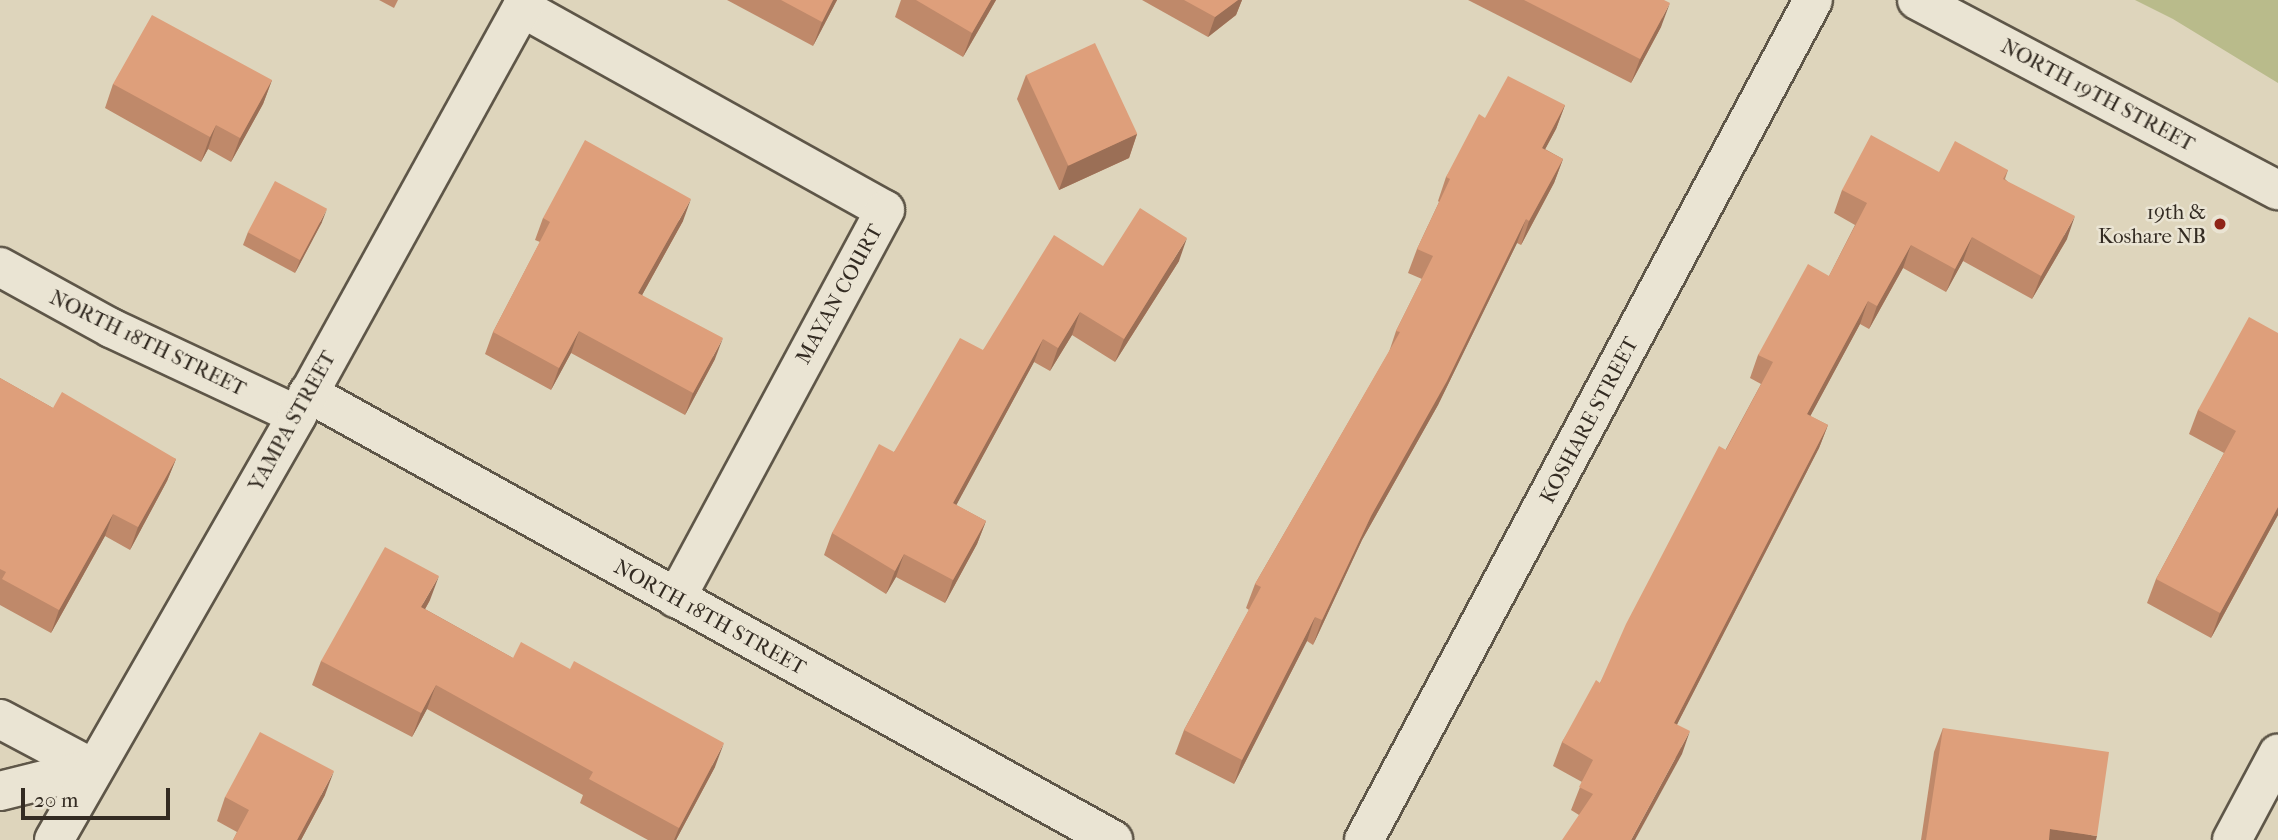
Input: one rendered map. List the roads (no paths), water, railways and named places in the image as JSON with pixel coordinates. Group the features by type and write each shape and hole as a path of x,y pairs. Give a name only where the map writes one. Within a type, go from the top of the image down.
{"street":[{"name":"KOSHARE STREET","path":"1364,840 1813,0"},
{"name":"NORTH 19TH STREET","path":"1917,0 2278,190"},
{"name":"YAMPA STREET","path":"54,840 92,768 303,404 524,4"},
{"name":"MAYAN COURT","path":"524,4 886,211 676,598"},
{"name":"NORTH 18TH STREET","path":"0,267 111,328 303,404 676,598 1113,840"},
{"path":"0,719 92,768"},
{"path":"2232,840 2278,754"},
{"path":"0,791 92,768"}],"place":[{"name":"19th & Koshare NB","path":"2220,224"}]}
